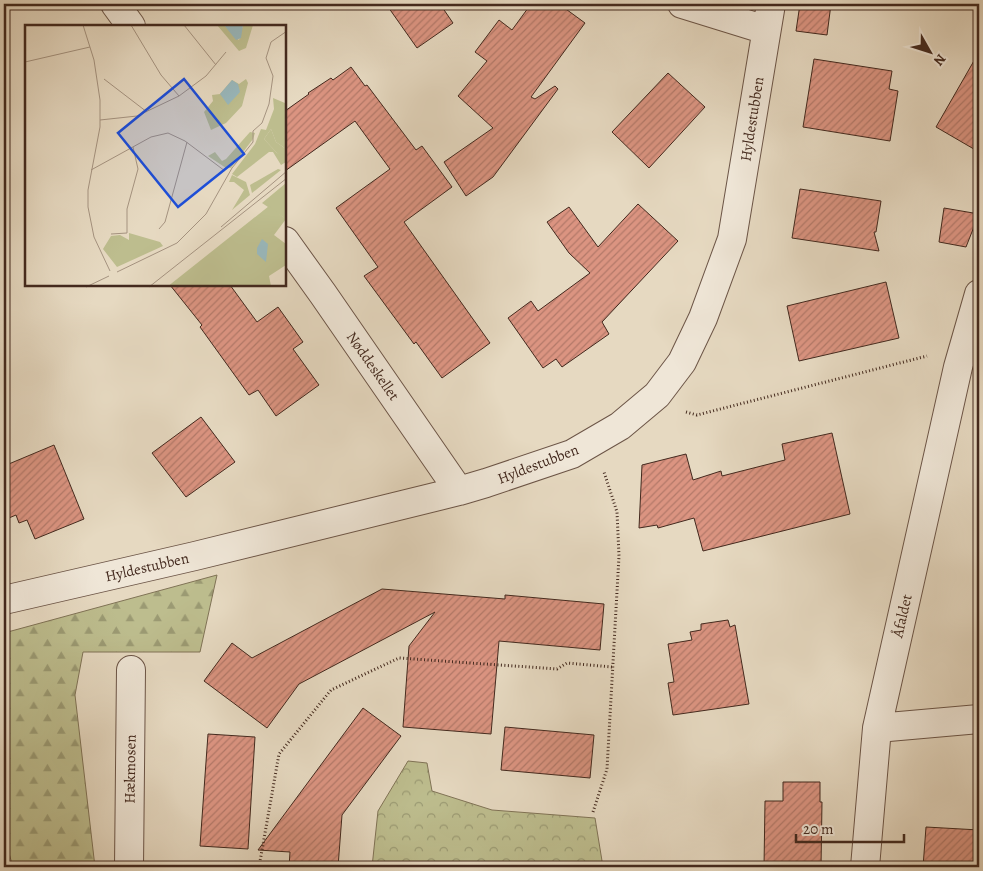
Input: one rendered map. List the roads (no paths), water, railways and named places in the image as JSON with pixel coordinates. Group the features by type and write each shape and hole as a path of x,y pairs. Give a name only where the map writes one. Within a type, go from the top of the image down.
{"street":[{"path":"115,4 130,25"},
{"path":"682,4 766,30"},
{"name":"Hyldestubben","path":"4,600 205,554 459,491 572,454 620,426 657,395 682,362 703,318 732,239 771,4"},
{"name":"Nøddeskellet","path":"286,242 459,491"},
{"name":"Åfaldet","path":"865,867 877,728 967,358 979,294"},
{"name":"Hækmosen","path":"129,867 131,670"},
{"path":"877,728 979,719"}]}
